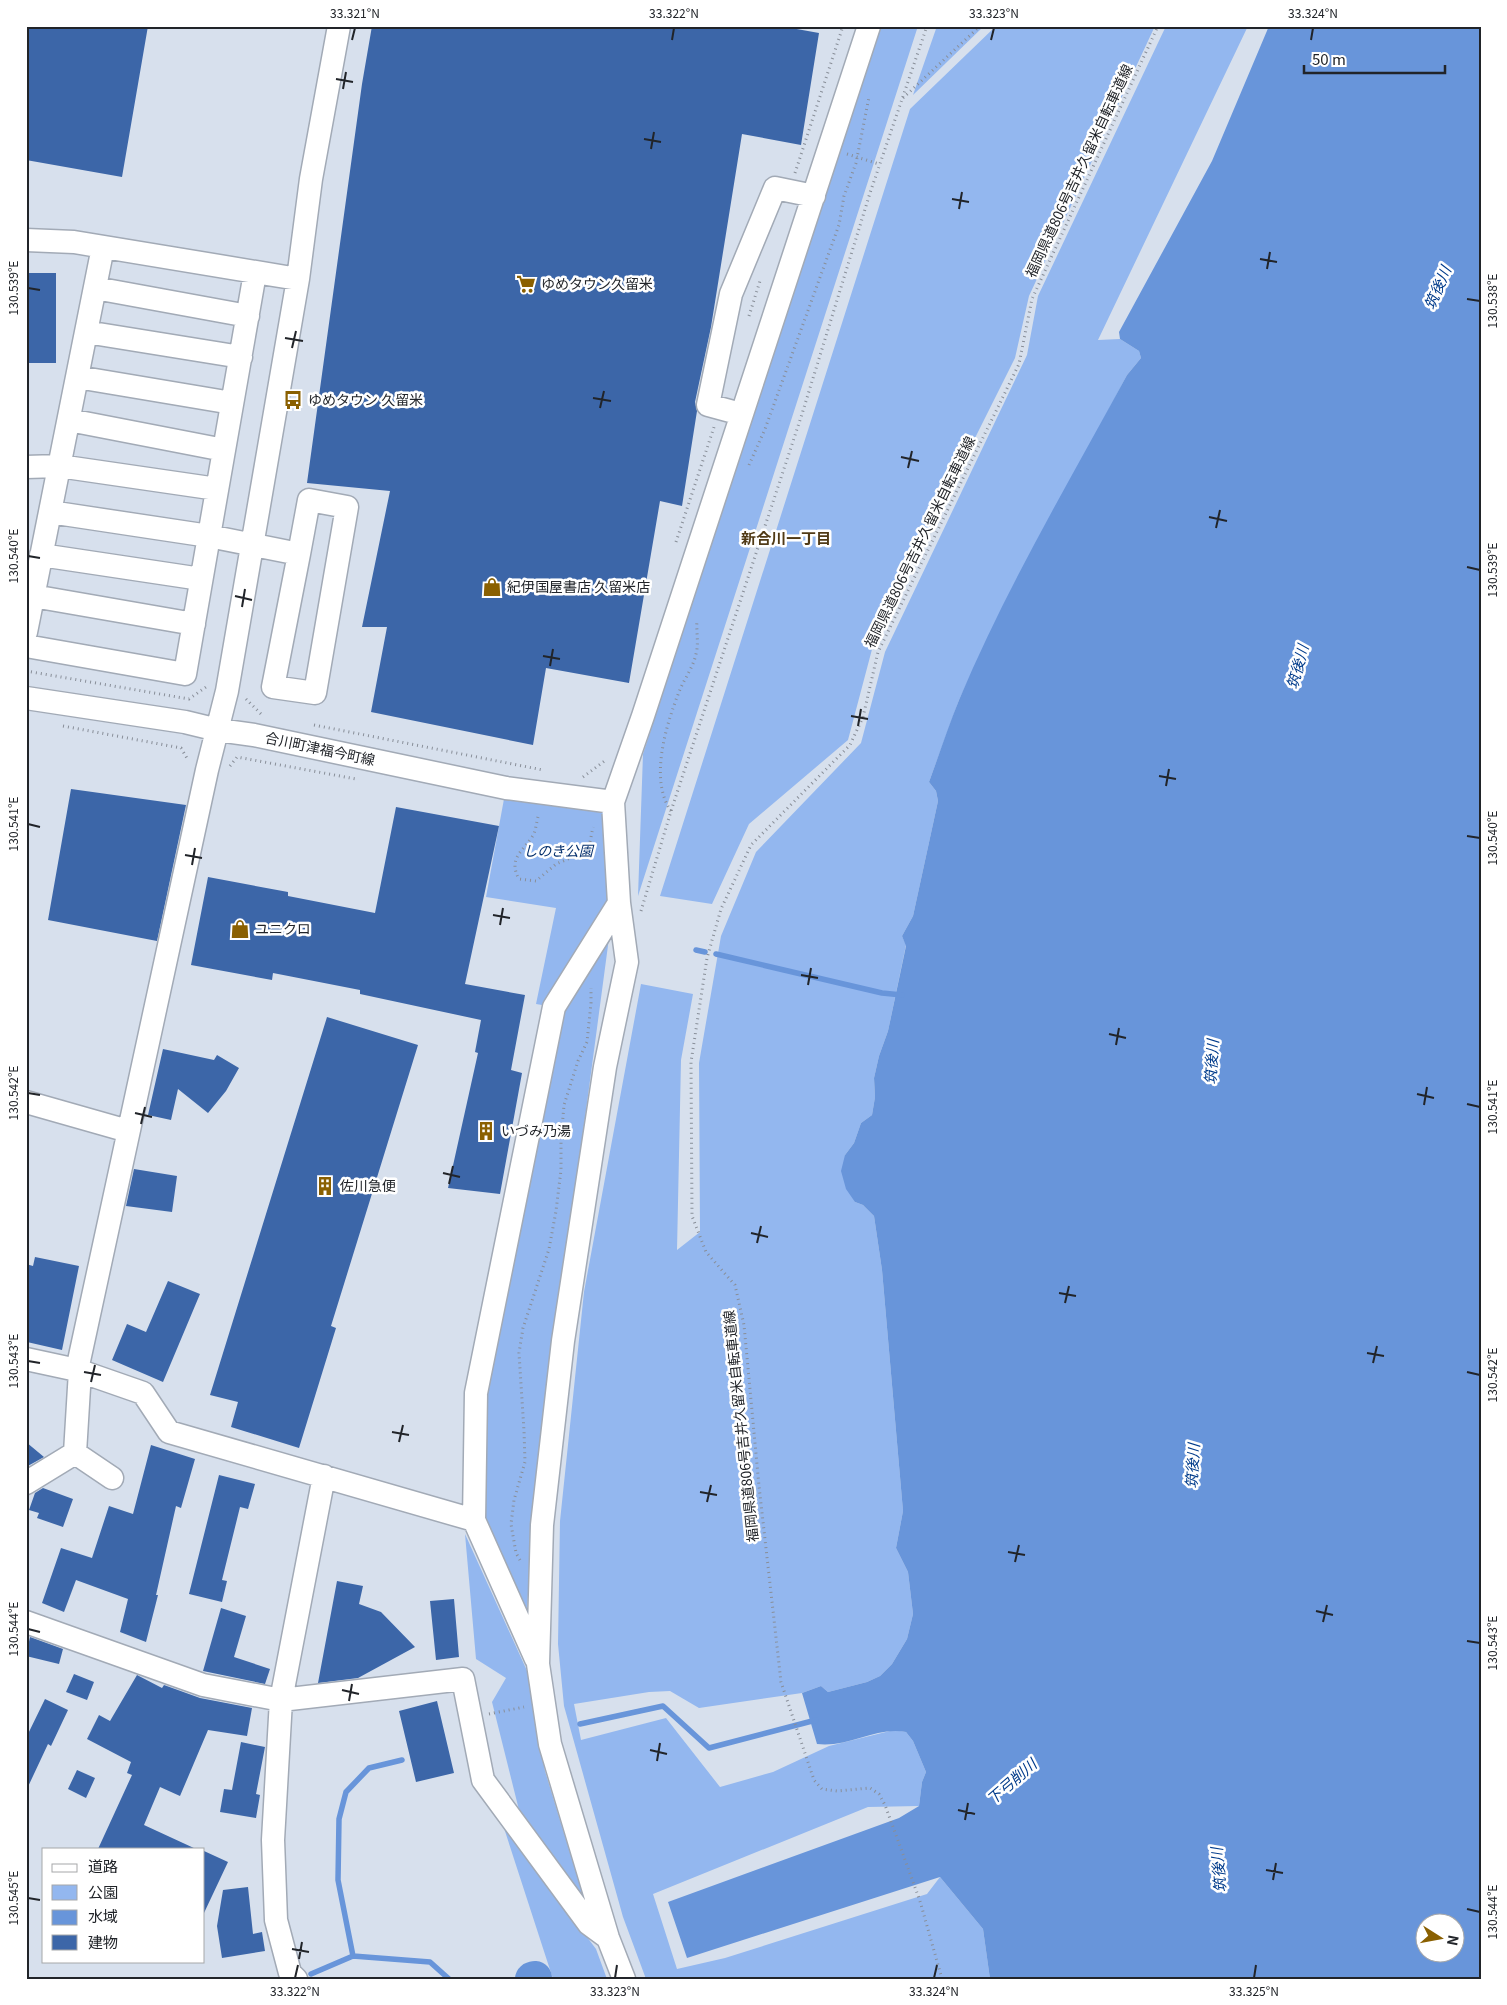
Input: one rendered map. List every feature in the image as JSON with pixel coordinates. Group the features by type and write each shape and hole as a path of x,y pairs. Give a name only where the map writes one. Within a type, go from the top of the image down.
{"street":[{"path":"76,1453 78,1371 207,770 229,683 251,545 298,279 311,179 339,26"},
{"path":"624,1979 608,1938 550,1744 538,1664 542,1525 563,1341 605,1067 626,962 619,903 613,802 643,716 869,26"},
{"path":"741,414 708,405 730,294 775,188 814,196"},
{"path":"26,240 74,242 298,279"},
{"path":"26,632 103,247"},
{"path":"26,646 185,674 255,273"},
{"path":"95,288 248,316"},
{"path":"86,332 240,357"},
{"path":"77,377 232,402"},
{"path":"68,420 224,450"},
{"path":"26,467 59,466 217,490"},
{"path":"309,500 347,507 315,693 273,687 299,554 309,500"},
{"path":"50,512 209,536 299,554"},
{"path":"41,555 201,579"},
{"path":"34,596 194,624"},
{"name":"合川町津福今町線","path":"26,698 185,722 506,788 613,802"},
{"path":"538,1664 474,1520 476,1393 554,1007 619,903"},
{"path":"26,1102 128,1131"},
{"path":"26,1359 78,1371 142,1393 169,1432 474,1520"},
{"path":"76,1453 112,1478"},
{"path":"26,1482 76,1453"},
{"path":"293,1976 276,1920 275,1900 273,1840 281,1700 324,1476"},
{"path":"26,1622 203,1686 281,1700 463,1679 483,1780 589,1924 608,1938"}],"path":[{"path":"790,190 843,26"},
{"path":"640,914 671,810 802,414 879,164 927,26"},
{"path":"902,98 980,26"},
{"name":"福岡県道806号吉井久留米自転車道線","path":"942,1979 920,1901 885,1805 879,1794 870,1788 837,1792 822,1789 814,1780 781,1682 759,1486 744,1324 735,1285 706,1252 692,1216 691,1062 708,958 721,909 751,845 850,745 863,717 878,652 1019,364 1032,299 1158,26"},
{"path":"745,473 765,428 839,225 844,196 857,157 870,94"},
{"path":"830,149 879,164"},
{"path":"747,323 762,276"},
{"path":"673,551 719,408"},
{"path":"671,810 663,800 660,773 662,746 679,691 691,671 697,652 698,614"},
{"path":"26,671 188,699 206,688"},
{"path":"242,694 259,714 269,716"},
{"path":"308,723 553,772"},
{"path":"55,725 181,748 192,767"},
{"path":"225,772 237,757 248,759"},
{"path":"582,778 606,760"},
{"path":"538,817 532,837 519,851 515,861 514,871 519,879 527,882 536,881 556,864 582,853 589,847 593,826"},
{"path":"521,1561 516,1553 511,1524 514,1500 524,1462 520,1353 523,1328 549,1249 556,1212 562,1170 560,1140 564,1105 578,1061 587,1042 591,1003 590,972 586,956"},
{"path":"471,1718 544,1702"}],"green space":[{"path":"881,26 918,26 638,896 643,754"},
{"path":"937,26 984,26 913,95"},
{"path":"996,26 1155,26 1029,296 1015,358 875,638 848,740 749,824 712,904 660,896 910,109"},
{"path":"1166,26 1248,26 1098,340 1120,339 1139,351 1141,358 1127,375 994,625 959,700 929,782 936,791 938,801 913,916 902,936 906,945 888,1031 874,1078 875,1097 872,1115 861,1123 854,1143 845,1155 855,1202 863,1205 874,1216 882,1270 903,1511 896,1548 908,1572 913,1614 907,1639 892,1664 880,1676 867,1682 828,1692 821,1686 802,1693 699,1708 670,1691 649,1692 574,1704 581,1740 666,1718 720,1787 773,1772 829,1746 894,1730 906,1732 913,1741 926,1772 922,1782 919,1806 868,1807 653,1894 677,1969 725,1958 927,1894 940,1877 983,1929 990,1979 646,1979 623,1917 564,1706 558,1644 560,1521 584,1292 641,984 693,994 681,1060 677,1250 700,1232 699,1063 721,936 756,852 861,743 885,652 1027,355 1038,296"},
{"name":"しのき公園","path":"506,788 613,802 619,903 554,1007 536,1004 556,908 486,897"},
{"path":"611,923 535,1493 526,1623 484,1519 480,1401 562,1006"},
{"path":"465,1534 528,1673 545,1771 586,1905 519,1810 492,1702 506,1678 476,1659"},
{"path":"503,1825 596,1949 607,1979 553,1979"}],"water":[{"path":"1269,26 1481,26 1481,1979 990,1979 983,1929 940,1877 687,1958 668,1902 899,1818 919,1806 922,1782 926,1772 913,1741 906,1732 884,1732 840,1743 817,1744 802,1693 821,1686 828,1692 867,1682 880,1676 892,1664 907,1639 913,1614 908,1572 896,1548 903,1511 882,1270 874,1216 863,1205 855,1202 846,1189 841,1171 845,1155 854,1143 861,1123 872,1115 875,1097 874,1078 888,1031 906,946 902,936 913,916 938,801 936,791 929,782 959,700 997,617 1127,375 1141,358 1139,351 1120,339 1119,332 1212,161"}],"building":[{"path":"26,26 148,26 122,177 26,160"},
{"name":"ゆめタウン久留米","path":"372,26 780,26 819,33 801,145 742,134 711,327 695,402 697,411 682,506 660,501 629,683 546,668 533,745 371,712 387,627 362,627 390,491 307,483 362,84"},
{"path":"26,273 56,273 56,363 26,363"},
{"path":"71,789 186,805 157,941 48,920"},
{"path":"396,807 499,826 465,984 525,995 511,1070 522,1073 500,1194 448,1188 478,1053 475,1052 481,1020 360,994 360,990 273,973 272,980 191,965 208,877 288,892 288,896 375,913"},
{"name":"佐川急便","path":"327,1017 418,1045 331,1326 336,1328 299,1448 231,1427 238,1402 210,1395"},
{"path":"163,1049 214,1060 217,1055 239,1068 226,1091 208,1113 178,1089 171,1120 148,1115"},
{"path":"134,1169 177,1176 172,1212 126,1206"},
{"path":"35,1257 79,1266 62,1350 27,1342 29,1331 26,1331 26,1264 33,1266"},
{"path":"168,1281 200,1294 163,1382 112,1360 127,1324 146,1332"},
{"path":"26,1442 44,1457 26,1467"},
{"path":"151,1445 195,1459 181,1508 176,1506 156,1595 158,1595 146,1642 120,1632 128,1599 76,1580 64,1612 42,1603 61,1548 92,1558 109,1506 133,1514"},
{"path":"219,1475 255,1484 248,1509 240,1507 222,1580 227,1581 222,1602 189,1594"},
{"path":"43,1488 73,1499 63,1527 37,1518 39,1513 29,1510 35,1493"},
{"path":"337,1581 363,1586 359,1604 381,1612 415,1647 358,1678 318,1683"},
{"path":"454,1599 459,1657 436,1660 430,1601"},
{"path":"221,1608 246,1616 234,1657 270,1669 265,1684 203,1671"},
{"path":"30,1637 63,1649 59,1664 26,1656"},
{"path":"74,1674 94,1682 87,1700 66,1692"},
{"path":"137,1675 162,1688 164,1685 200,1698 252,1708 247,1736 208,1730 180,1796 160,1787 144,1825 194,1848 98,1848 132,1775 127,1773 131,1762 87,1739 99,1715 110,1721"},
{"path":"45,1699 68,1710 51,1746 48,1744 26,1791 26,1738"},
{"path":"437,1701 454,1773 416,1782 399,1711"},
{"path":"241,1742 265,1747 256,1794 260,1795 256,1818 220,1812 224,1789 232,1790"},
{"path":"77,1770 95,1778 86,1798 68,1789"},
{"path":"205,1851 228,1862 205,1911"},
{"path":"248,1887 253,1934 262,1932 265,1951 222,1958 217,1926 223,1890"}],"waterway":[{"path":"696,950 705,952"},
{"path":"716,954 882,993 902,995"},
{"path":"580,1724 663,1706 709,1748 816,1720"},
{"path":"353,1956 338,1880 339,1819 346,1792 369,1768 402,1760"},
{"path":"311,1974 353,1956 430,1962 449,1979"}],"place":[{"name":"ゆめタウン久留米","path":"526,284"},
{"name":"ゆめタウン 久留米","path":"293,400"},
{"name":"紀伊国屋書店 久留米店","path":"492,587"},
{"name":"ユニクロ","path":"240,929"},
{"name":"いづみ乃湯","path":"486,1131"},
{"name":"佐川急便","path":"325,1186"}],"district":[{"name":"新合川一丁目","path":"786,539"}],"water label":[{"name":"筑後川","path":"1438,288"},
{"name":"筑後川","path":"1298,667"},
{"name":"筑後川","path":"1212,1062"},
{"name":"筑後川","path":"1193,1466"},
{"name":"下弓削川","path":"1012,1782"},
{"name":"筑後川","path":"1219,1870"}]}
